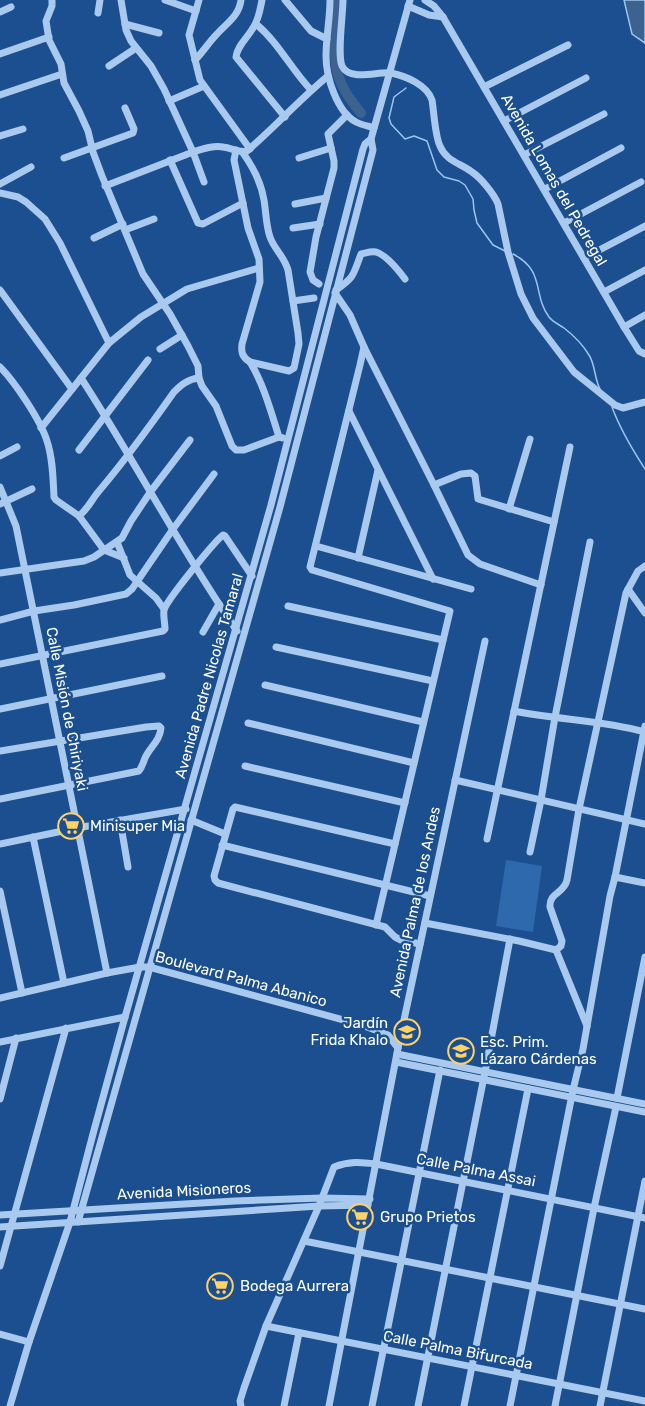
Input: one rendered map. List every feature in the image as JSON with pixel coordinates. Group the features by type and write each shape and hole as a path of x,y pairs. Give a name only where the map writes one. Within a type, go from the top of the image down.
{"street":[{"path":"52,0 46,21 49,37 61,64 68,90 90,135 105,186 143,274 182,335 198,366 202,386 216,406 232,446 236,450 244,450 279,437 288,440"},
{"path":"98,13 100,0"},
{"path":"121,0 126,30 131,41 151,66 193,152 204,182"},
{"path":"165,0 196,11"},
{"path":"199,0 189,35 200,80 204,86 243,151 253,168 263,196 269,236 285,261 299,344 294,368 289,371 250,362 245,359 241,351 260,282 260,268 248,228 234,160 243,151 285,117 328,76"},
{"path":"195,60 217,34 231,22 241,0"},
{"path":"262,0 256,24 236,51 236,57 285,117"},
{"path":"285,0 311,31 327,39"},
{"path":"330,0 326,57 328,76 338,102 348,115 355,122 374,128"},
{"path":"344,0 342,66 356,75 390,73 425,88 430,94 439,145 453,162 473,172 496,197 508,251 521,294 533,318 574,372 615,405 623,408 645,402"},
{"name":"Avenida Lomas del Pedregal","path":"425,0 443,16 624,327 639,351 645,354"},
{"path":"409,3 429,15 443,16"},
{"name":"Avenida Padre Nicolas Tamaral","path":"77,1210 280,507 373,150 371,139 409,3"},
{"path":"0,12 11,7"},
{"path":"125,24 159,33"},
{"path":"256,24 266,32 311,90"},
{"path":"0,54 49,37"},
{"path":"484,87 568,45"},
{"path":"109,66 136,48"},
{"path":"0,95 62,74"},
{"path":"504,121 586,78"},
{"path":"169,101 204,86"},
{"path":"64,158 134,131 124,108"},
{"path":"524,155 604,114"},
{"path":"319,284 313,280 310,272 334,168 328,134 348,115"},
{"path":"0,136 23,129"},
{"name":"Avenida Padre Nicolas Tamaral","path":"10,1406 29,1342 74,1222 125,1017 252,576 363,149 371,139"},
{"path":"105,186 170,160 208,148 220,146 243,151"},
{"path":"298,158 331,148"},
{"path":"545,189 621,148"},
{"path":"170,160 198,223 203,224 243,203"},
{"path":"0,184 32,167"},
{"path":"564,223 641,182"},
{"path":"0,193 18,197 45,219 60,243 109,343"},
{"path":"296,204 326,198"},
{"path":"94,238 154,219"},
{"path":"294,228 320,224"},
{"path":"584,258 645,226"},
{"path":"326,291 335,291 349,281 353,277 361,254 369,252 378,252 394,265 405,279"},
{"path":"41,428 109,343 141,317 187,289 260,268"},
{"path":"604,292 645,270"},
{"path":"0,290 72,389"},
{"path":"335,291 351,315 364,347 468,555 480,564 541,585"},
{"path":"292,301 314,298"},
{"path":"624,327 645,315"},
{"path":"160,349 182,335"},
{"path":"364,347 310,567 312,570 450,610 376,925"},
{"path":"79,450 148,360"},
{"path":"250,362 265,395 279,437"},
{"path":"0,367 12,381 47,441 54,497 60,504 79,516 104,550 124,558"},
{"path":"81,378 195,567 243,639"},
{"path":"79,516 129,455 174,392 191,379 199,378"},
{"path":"349,411 433,579"},
{"path":"509,509 530,439"},
{"path":"0,573 84,561 117,542 122,538 151,491 190,440"},
{"path":"0,456 17,447"},
{"path":"487,839 570,447"},
{"path":"358,558 378,470"},
{"path":"434,485 461,474 471,473 475,476 478,499 554,522"},
{"path":"0,620 34,611 126,594 132,589 172,529 214,474"},
{"name":"Calle Misión de Chiriyaki","path":"0,487 3,502 16,526 26,568 107,973"},
{"path":"3,502 32,489"},
{"path":"164,609 195,567 223,535 252,576"},
{"path":"0,664 165,629 164,609 156,598 130,575 117,542"},
{"path":"530,852 590,542"},
{"path":"316,546 471,589"},
{"path":"556,950 561,946 562,941 550,901 566,885 579,809 626,593 638,572 645,566"},
{"path":"628,589 645,613"},
{"path":"202,632 219,604"},
{"path":"288,606 443,640"},
{"name":"Avenida Palma de los Andes","path":"329,1406 397,1055 485,641"},
{"path":"276,647 433,681"},
{"path":"0,709 162,676"},
{"path":"265,685 423,723"},
{"path":"510,1406 583,1049 610,896 645,730 514,711"},
{"path":"248,723 414,763"},
{"path":"0,751 146,727 159,726 162,732 139,771 0,799"},
{"path":"245,766 405,803"},
{"path":"455,780 645,824"},
{"path":"395,844 235,807 232,809 214,876 218,883 385,927 401,940 420,944"},
{"path":"0,844 185,808 194,811"},
{"path":"120,820 128,867"},
{"path":"191,820 225,834"},
{"path":"33,837 64,983"},
{"path":"222,845 430,896"},
{"path":"615,877 645,883"},
{"path":"0,891 22,993"},
{"path":"424,923 556,950"},
{"path":"418,1406 485,1076 510,939"},
{"path":"556,950 587,1026"},
{"path":"617,1098 645,957"},
{"name":"Boulevard Palma Abanico","path":"0,998 107,973 149,967 362,1025 388,1035 397,1055 440,1071 485,1076 528,1089 617,1098 645,1104"},
{"path":"0,1042 125,1017"},
{"path":"0,1266 66,1028"},
{"path":"0,1099 16,1038"},
{"name":"Boulevard Palma Abanico","path":"397,1055 645,1112"},
{"path":"372,1406 440,1071"},
{"path":"464,1406 528,1089"},
{"path":"555,1406 616,1107"},
{"name":"Calle Palma Assai","path":"320,1202 334,1167 346,1162 376,1164 641,1217"},
{"path":"600,1406 620,1304 641,1217 645,1181"},
{"name":"Avenida Misioneros","path":"0,1215 236,1201 369,1202"},
{"path":"241,1406 240,1401 244,1388 266,1326 320,1202"},
{"name":"Avenida Misioneros","path":"0,1227 320,1202"},
{"path":"304,1241 645,1309"},
{"name":"Calle Palma Bifurcada","path":"266,1326 645,1401"},
{"path":"284,1406 299,1333"},
{"path":"0,1334 29,1342"}],"shaded area":[{"path":"624,0 645,0 645,43 632,34"},
{"path":"506,860 542,866 533,932 496,926"}],"waterway":[{"path":"337,0 336,65 341,84 361,113"},
{"path":"406,88 394,97 389,118 391,124 405,139 414,136 427,141 437,170 444,177 465,185 473,199 477,223 493,245 505,251"},
{"path":"513,254 530,268 549,317 574,337 589,355 601,391"},
{"path":"612,407 645,469"}],"place":[{"name":"Minisuper Mia","path":"71,826"},
{"name":"Jardín Frida Khalo","path":"407,1032"},
{"name":"Esc. Prim. Lázaro Cárdenas","path":"461,1051"},
{"name":"Grupo Prietos","path":"360,1217"},
{"name":"Bodega Aurrera","path":"220,1286"}]}
